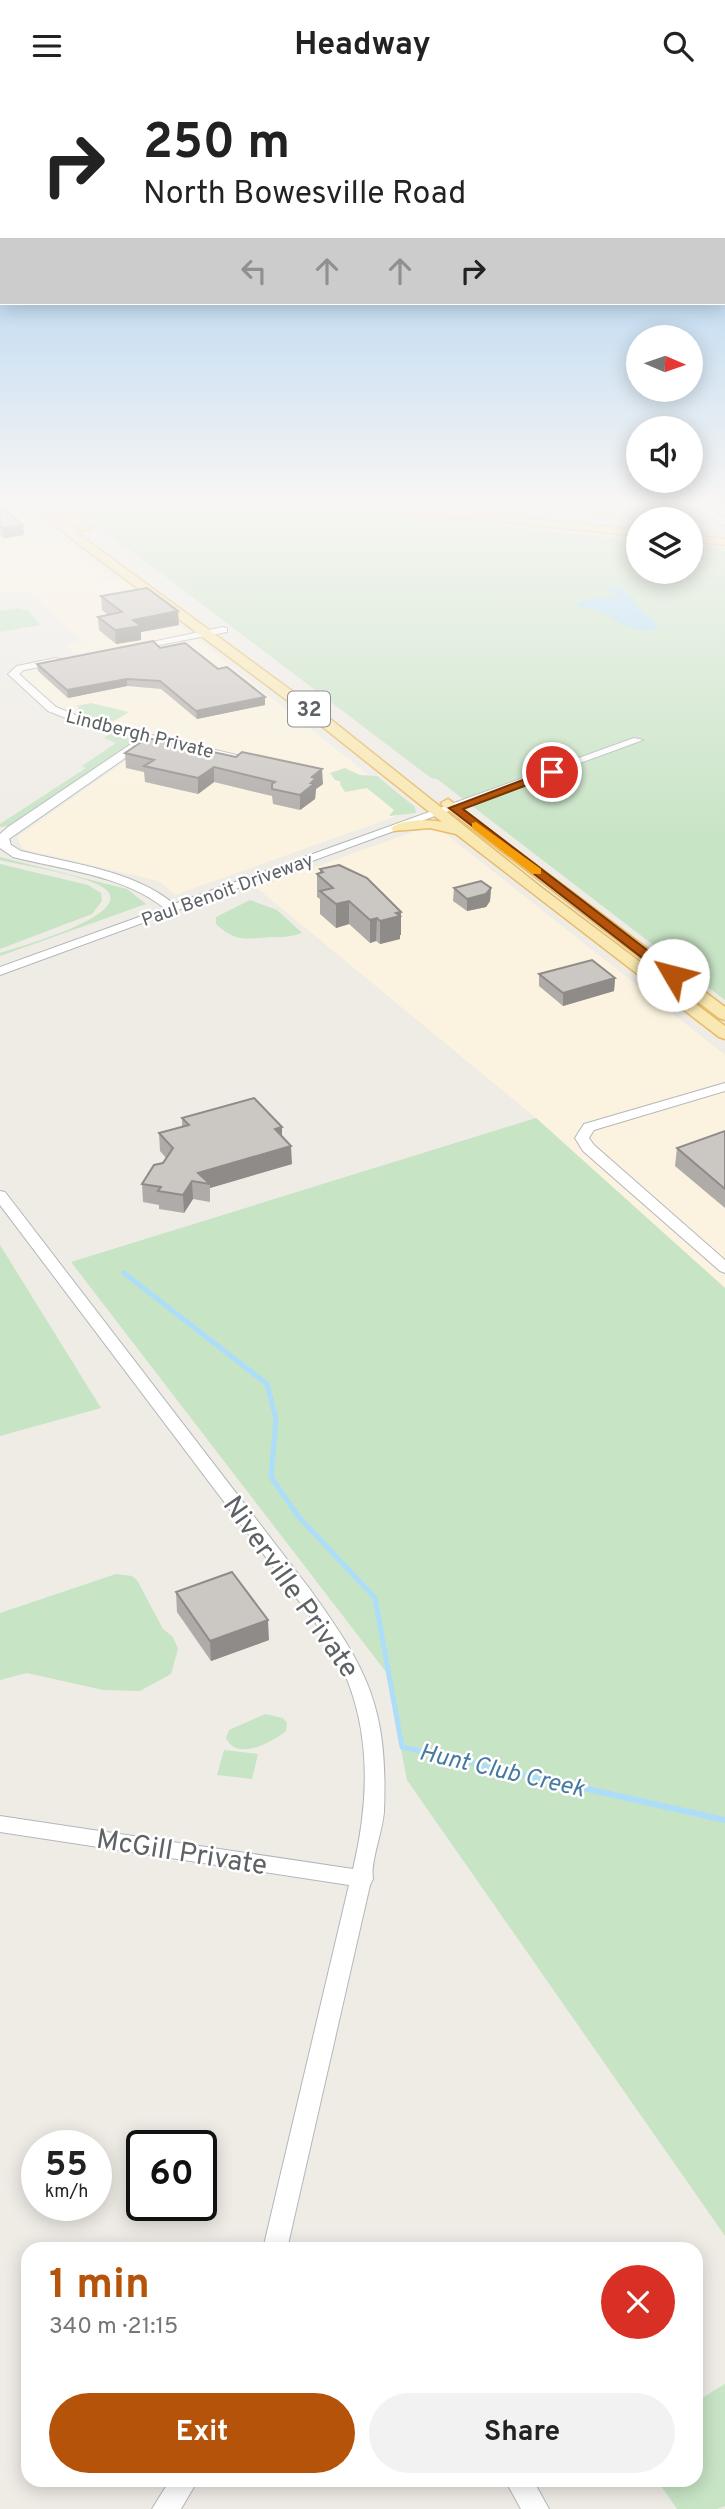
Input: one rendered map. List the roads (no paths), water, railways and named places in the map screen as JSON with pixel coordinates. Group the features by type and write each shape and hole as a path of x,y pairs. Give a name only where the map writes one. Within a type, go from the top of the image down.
{"main road":[{"name":"32","path":"183,615 725,1015"},
{"name":"32","path":"201,615 447,810 462,831 725,1034"},
{"path":"398,828 429,824 462,831"}],"street":[{"path":"124,649 223,631"},
{"name":"Lindbergh Private","path":"68,659 21,668 13,676 58,713 86,722 273,765"},
{"path":"150,736 12,829 3,838 5,847 17,854 128,882 152,892 173,909"},
{"name":"Paul Benoit Driveway","path":"0,971 638,740"},
{"path":"725,1087 589,1127 582,1138 588,1148 725,1268"},
{"name":"Niverville Private","path":"0,1195 303,1592 348,1658 361,1686 373,1743 376,1785 373,1827 277,2242"},
{"name":"McGill Private","path":"0,1824 363,1879"},
{"path":"165,2509 180,2487"},
{"path":"522,2487 536,2509"}],"water":[{"path":"606,615 646,615 658,624 657,628 642,631"}],"waterway":[{"name":"Hunt Club Creek","path":"124,1273 267,1384 276,1419 271,1477 298,1516 375,1598 402,1747 581,1788"},
{"name":"Hunt Club Creek","path":"574,1786 725,1820"}]}
